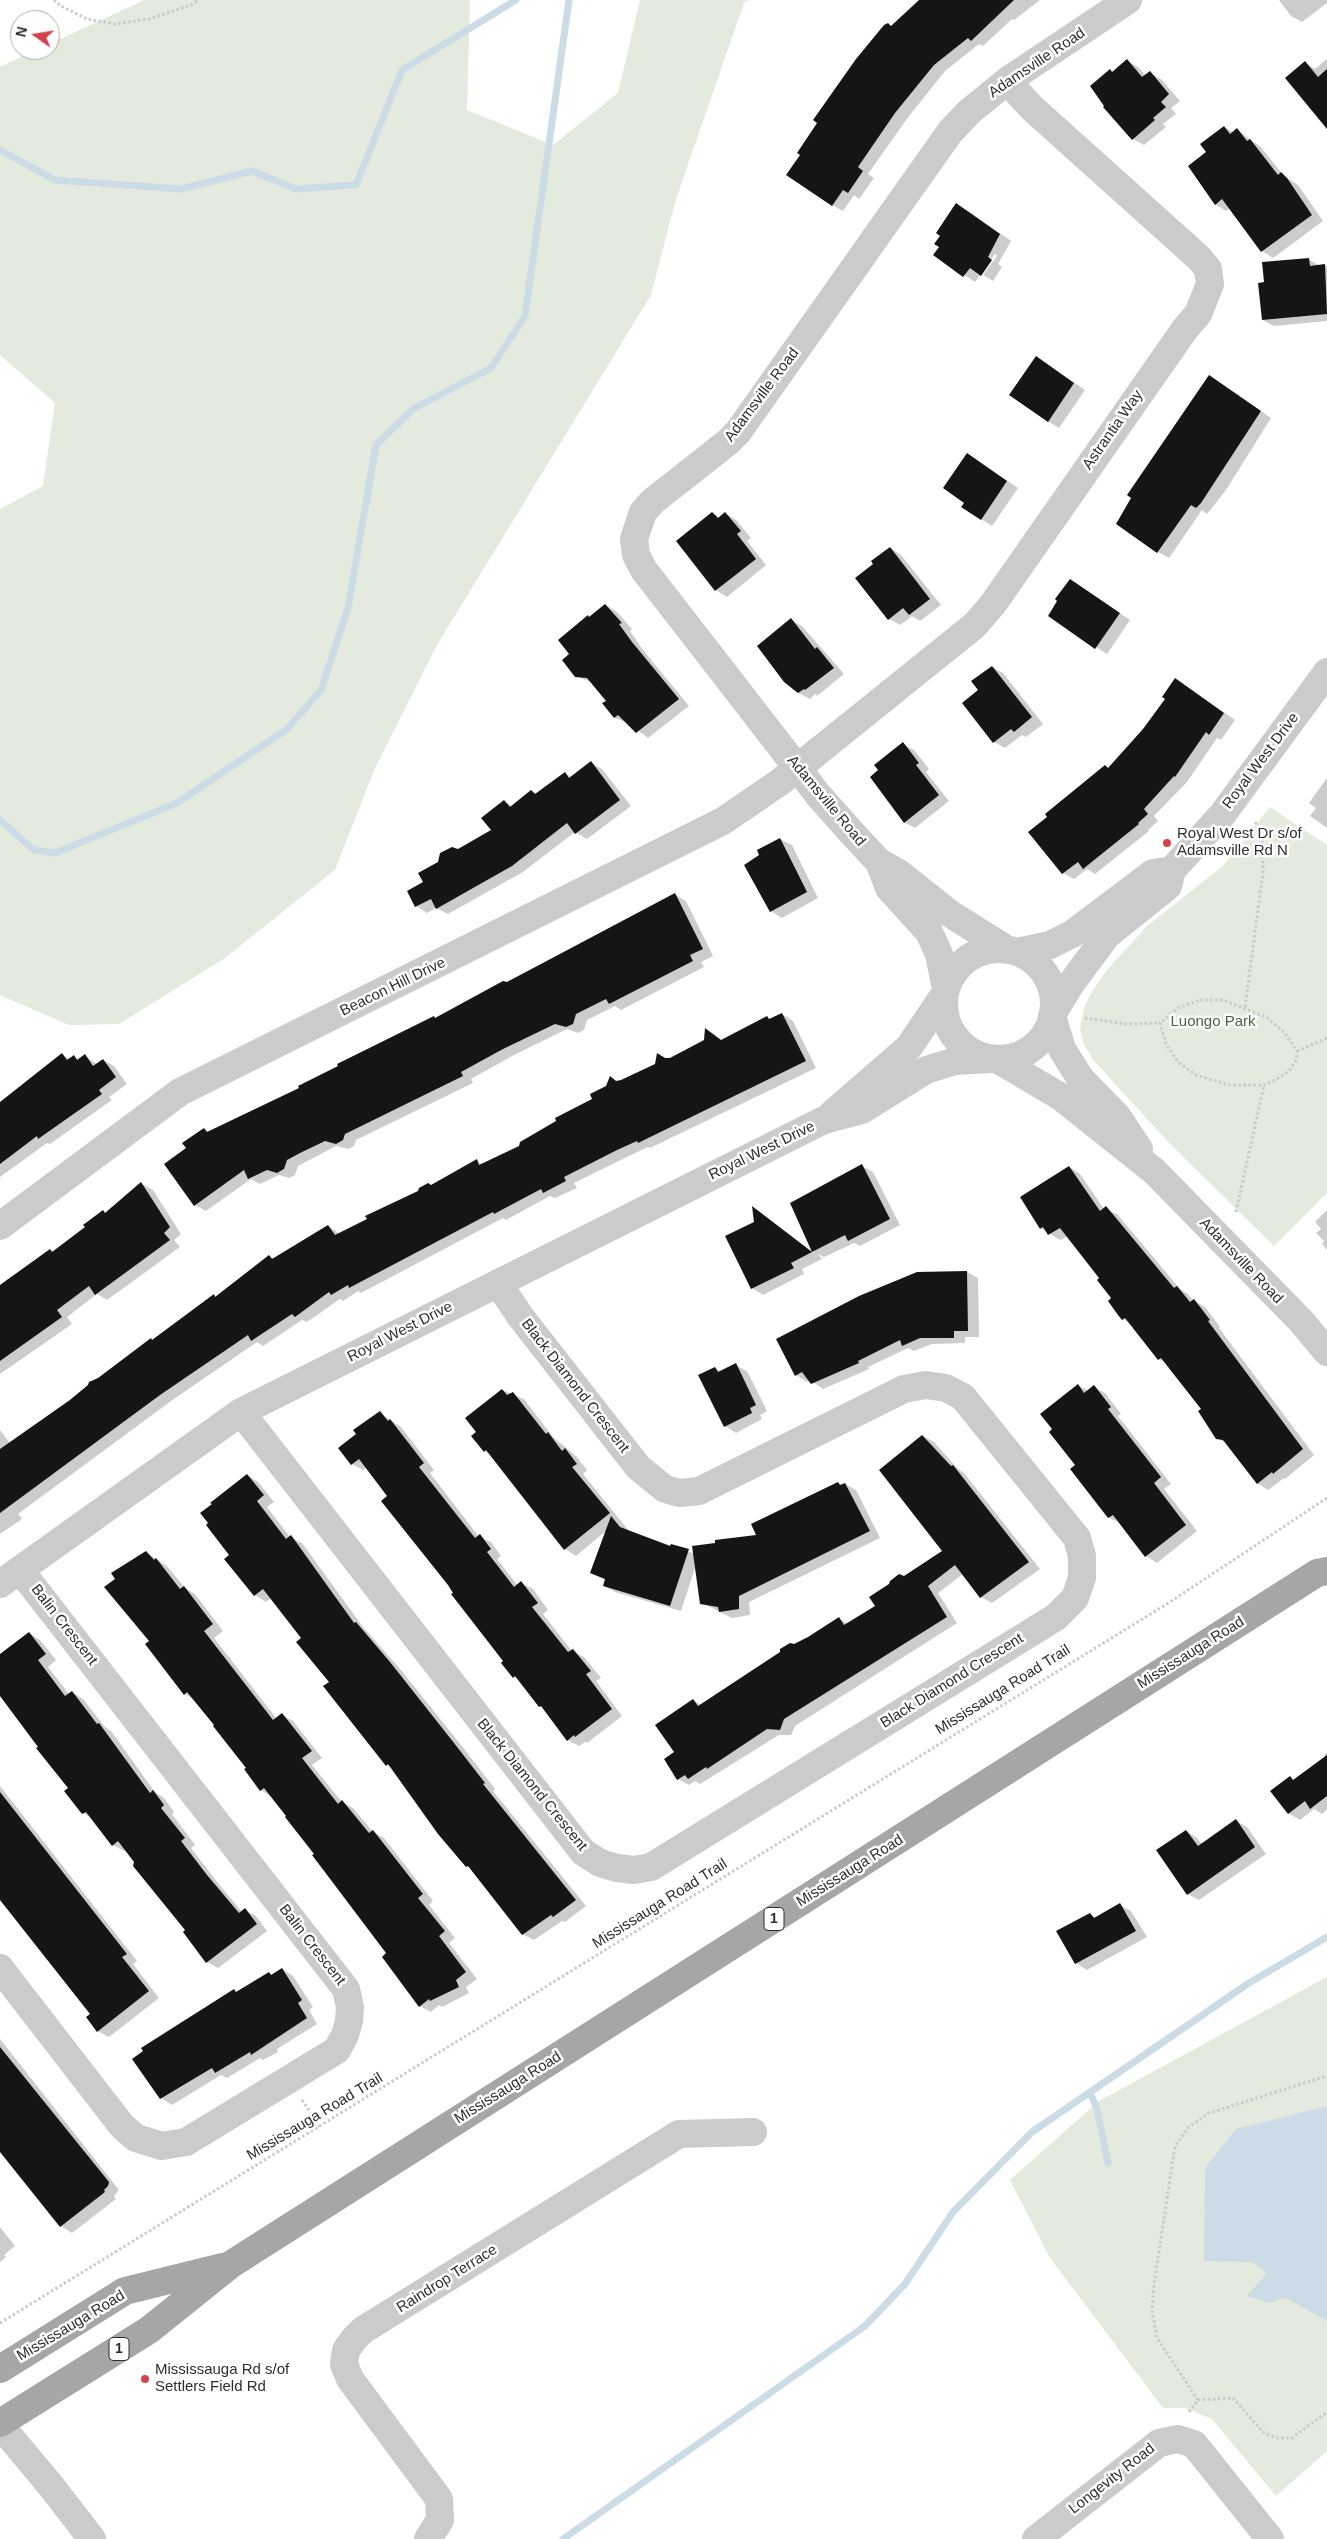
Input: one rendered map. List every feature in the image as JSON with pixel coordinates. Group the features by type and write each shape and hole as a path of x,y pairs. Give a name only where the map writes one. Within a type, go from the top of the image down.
{"main road":[{"name":"Mississauga Road","path":"0,2424 149,2330 230,2265 1324,1568"},
{"name":"Mississauga Road","path":"0,2369 125,2291 230,2265"}],"street":[{"name":"Adamsville Road","path":"1012,951 949,914 900,874 879,862 798,768 644,570 636,555 634,539 637,525 643,512 653,500 728,442 738,432 929,159 969,112 1007,80 1096,24 1128,0"},
{"name":"Astrantia Way","path":"798,768 975,625 993,604 1185,329 1198,314 1206,298 1210,284 1208,269 1199,258 1032,108 1007,80"},
{"name":"Royal West Drive","path":"1053,1014 1090,956 1107,936 1168,886 1172,870 1222,815 1327,672"},
{"name":"Beacon Hill Drive","path":"0,1226 180,1092 691,838 752,802 798,768"},
{"name":"Adamsville Road","path":"879,862 889,888 929,932 939,954 945,992"},
{"path":"1012,951 1031,959 1042,969 1050,982 1054,998 1053,1014 1048,1029 1038,1043 1024,1053 994,1059 967,1048 949,1029 944,1013 945,992 949,980 958,967 970,956 985,950 1012,951 1050,944 1072,934 1153,873 1172,870"},
{"name":"Royal West Drive","path":"824,1120 909,1047 945,992"},
{"name":"Adamsville Road","path":"1053,1014 1062,1049 1080,1078 1117,1116 1154,1171"},
{"name":"Adamsville Road","path":"994,1059 1061,1097 1154,1171 1301,1321 1327,1352"},
{"name":"Royal West Drive","path":"10,1577 241,1412 824,1120 862,1110 926,1070 955,1061 994,1059"},
{"name":"Black Diamond Crescent","path":"241,1412 582,1852 600,1863 617,1868 634,1870 650,1867 1056,1617 1075,1598 1082,1578 1082,1556 1077,1538 963,1397 946,1388 926,1385 904,1389 699,1491 680,1494 665,1489 638,1467 520,1316 498,1283"},
{"name":"Balin Crescent","path":"0,1968 122,2126 136,2138 162,2146 186,2142 337,2050 345,2035 349,2020 350,2007 346,1989 10,1577"},
{"name":"Raindrop Terrace","path":"428,2539 440,2520 439,2499 350,2379 344,2364 346,2350 354,2339 363,2330 679,2134 753,2132"},
{"path":"0,2424 92,2539"},
{"name":"Longevity Road","path":"1036,2539 1159,2443 1178,2439 1194,2444 1270,2539"}],"path":[{"path":"54,0 61,6 86,19 115,24 149,19 191,5 198,0"},
{"path":"1245,1007 1263,872 1262,839 1255,822"},
{"path":"1085,1018 1126,1024 1160,1023 1178,1008 1200,1000 1223,1000 1245,1007 1266,1017 1284,1032 1297,1051 1297,1060 1289,1071 1277,1079 1264,1084 1229,1085 1196,1075 1178,1062 1166,1044 1160,1023"},
{"path":"1297,1051 1327,1038"},
{"path":"1236,1212 1264,1084"},
{"name":"Mississauga Road Trail","path":"0,2323 1170,1602 1327,1498"},
{"path":"1198,2400 1158,2338 1152,2311 1154,2284 1175,2146 1189,2127 1208,2113 1327,2076"},
{"path":"300,2098 320,2127"},
{"path":"1189,2412 1198,2400 1233,2398 1265,2434 1278,2438 1292,2438 1327,2412"}],"green space":[{"path":"144,0 470,0 467,110 553,145 618,93 640,0 749,0 744,3 676,199 651,295 437,645 375,768 335,870 225,958 119,1024 69,1025 0,995 0,509 43,486 55,403 0,355 0,67 15,60 60,60 60,39"},
{"name":"Luongo Park","path":"1270,807 1327,845 1327,1193 1274,1246 1170,1144 1094,1061 1084,1045 1080,1030 1084,1008 1091,993 1106,971 1147,926 1223,866"},
{"path":"1327,1977 1327,2451 1276,2496 1212,2419 1185,2408 1163,2408 1050,2258 1010,2180 1099,2101"}],"water":[{"path":"1327,2106 1327,2321 1286,2298 1269,2303 1247,2296 1267,2273 1252,2262 1204,2261 1205,2168 1236,2129"}],"building":[{"path":"919,0 1014,0 971,41 968,38 934,65 895,113 858,167 863,171 848,193 843,190 832,206 786,175 800,155 797,153 817,123 813,120 856,59 884,25 888,23 891,26"},
{"path":"1127,59 1142,77 1150,71 1169,94 1161,102 1166,107 1153,118 1155,120 1132,140 1103,107 1090,86 1110,69 1112,72"},
{"path":"1305,61 1318,77 1327,69 1327,129 1285,78"},
{"path":"1224,126 1230,134 1237,128 1247,141 1250,139 1278,175 1281,172 1287,178 1312,215 1261,252 1222,199 1215,205 1188,166 1206,152 1200,144"},
{"path":"956,203 1000,234 988,257 992,260 981,276 970,268 963,277 933,255 939,247 934,244 940,236 936,233"},
{"path":"1309,258 1310,266 1325,264 1327,314 1262,320 1258,283 1264,282 1262,262"},
{"path":"1036,356 1074,383 1048,422 1009,395"},
{"path":"1209,375 1261,411 1201,503 1196,508 1191,505 1157,553 1116,524 1131,498 1127,495"},
{"path":"967,453 1007,481 981,520 961,507 964,503 943,488"},
{"path":"712,512 718,518 725,512 741,531 737,534 756,559 715,591 676,541"},
{"path":"890,547 930,599 909,615 903,608 888,620 855,578 873,564 871,561"},
{"path":"1070,579 1120,613 1095,649 1048,616 1057,601 1055,599"},
{"path":"605,604 622,623 619,624 632,642 679,699 636,733 618,715 614,718 602,703 606,701 587,678 575,677 562,660 569,654 558,640 588,615 589,617"},
{"path":"791,618 815,649 817,647 834,668 805,690 798,693 784,682 757,646"},
{"path":"992,666 1032,717 1014,732 1011,729 993,743 962,703 978,690 971,681"},
{"path":"1175,678 1224,713 1209,735 1206,732 1175,777 1144,809 1148,814 1139,824 1083,869 1078,862 1062,874 1028,832 1047,817 1045,814 1105,765 1108,768 1143,729 1165,699 1162,697"},
{"path":"903,742 919,763 916,765 939,795 904,823 870,777 878,770 874,765"},
{"path":"591,761 620,800 575,834 567,823 512,866 436,909 431,899 415,907 407,891 423,882 418,873 438,862 440,853 452,847 458,849 491,830 481,818 504,800 510,807 531,790 535,794 565,772 569,778"},
{"path":"780,838 807,892 770,912 744,865 759,855 757,850"},
{"path":"675,893 703,949 690,955 693,961 609,1004 606,999 576,1014 573,1024 566,1027 555,1024 503,1049 461,1072 463,1076 345,1134 343,1140 336,1144 325,1141 287,1160 284,1169 277,1173 267,1170 248,1179 244,1170 194,1206 164,1164 186,1148 182,1143 204,1128 207,1132 299,1088 298,1086 338,1066 337,1064 434,1016 435,1018 503,981 507,982"},
{"path":"782,1013 806,1061 638,1143 637,1141 617,1150 564,1177 566,1181 543,1193 541,1189 494,1214 493,1212 349,1288 348,1285 331,1295 329,1292 295,1317 292,1314 251,1341 248,1335 160,1395 0,1513 0,1449 70,1400 89,1382 98,1378 151,1338 152,1340 214,1294 215,1297 269,1255 272,1259 328,1225 335,1235 367,1219 365,1216 418,1191 419,1188 428,1183 431,1185 477,1159 479,1165 519,1146 520,1142 556,1121 555,1118 592,1099 590,1094 606,1086 610,1076 616,1081 621,1080 655,1064 657,1053 665,1058 670,1058 704,1040 705,1028 721,1040 767,1016 769,1019"},
{"path":"62,1053 67,1060 74,1055 77,1060 85,1054 93,1066 103,1059 116,1077 99,1090 102,1094 38,1139 37,1136 0,1164 0,1102"},
{"path":"862,1164 890,1219 848,1241 845,1235 812,1252 790,1203"},
{"path":"1069,1166 1100,1211 1106,1206 1174,1288 1177,1286 1190,1302 1194,1299 1210,1320 1208,1321 1303,1449 1273,1474 1272,1472 1257,1484 1223,1440 1216,1439 1198,1411 1201,1409 1161,1358 1158,1360 1125,1318 1122,1320 1118,1315 1108,1301 1111,1298 1097,1280 1099,1278 1060,1228 1048,1235 1043,1227 1040,1229 1020,1197"},
{"path":"141,1182 170,1227 164,1233 170,1240 95,1295 89,1286 57,1310 62,1317 0,1361 0,1285 50,1249 52,1252 85,1227 83,1225 103,1210 105,1213"},
{"path":"752,1206 812,1252 791,1263 794,1268 751,1289 725,1236 754,1222"},
{"path":"967,1271 968,1331 954,1331 954,1338 920,1338 902,1346 900,1340 858,1361 859,1363 811,1384 802,1372 795,1376 776,1339 859,1296 917,1272"},
{"path":"736,1363 756,1405 750,1408 752,1413 724,1427 698,1375 715,1367 718,1372"},
{"path":"1078,1384 1084,1393 1094,1385 1111,1407 1108,1409 1161,1477 1154,1483 1186,1525 1145,1557 1113,1515 1108,1518 1070,1469 1075,1465 1049,1432 1052,1429 1040,1414"},
{"path":"502,1389 507,1395 513,1392 546,1434 548,1432 562,1451 565,1448 577,1464 572,1467 610,1513 564,1550 486,1450 484,1452 471,1436 476,1432 465,1418"},
{"path":"380,1411 388,1421 390,1419 424,1463 419,1467 475,1538 480,1534 491,1549 487,1552 514,1587 521,1581 538,1603 532,1607 568,1652 573,1649 591,1671 586,1674 612,1709 575,1737 574,1735 567,1741 541,1706 539,1707 515,1676 513,1678 501,1663 503,1661 451,1594 453,1593 448,1585 381,1501 387,1496 359,1459 351,1465 338,1448 356,1434 353,1430"},
{"path":"922,1435 951,1466 953,1465 1029,1562 980,1598 955,1565 928,1586 947,1617 784,1719 780,1730 767,1729 707,1769 706,1767 688,1779 685,1775 677,1780 664,1759 674,1752 655,1725 693,1699 698,1706 780,1652 780,1649 790,1643 794,1644 808,1637 839,1617 844,1625 875,1606 869,1597 889,1584 899,1574 904,1576 942,1551 879,1470"},
{"path":"247,1474 264,1495 257,1501 286,1539 291,1535 354,1623 356,1622 390,1662 485,1783 483,1784 576,1900 553,1917 551,1915 522,1935 468,1866 466,1867 438,1834 388,1764 386,1766 323,1686 329,1682 296,1642 301,1638 263,1589 254,1596 224,1559 229,1555 206,1525 208,1523 200,1513"},
{"path":"838,1482 840,1485 845,1483 870,1531 739,1596 739,1609 719,1612 718,1607 700,1604 692,1546 715,1543 715,1540 756,1535 751,1524"},
{"path":"611,1516 620,1527 670,1546 671,1544 689,1549 670,1606 603,1586 605,1579 590,1573"},
{"path":"146,1551 154,1560 156,1558 180,1589 184,1586 213,1624 204,1631 273,1720 282,1713 312,1751 302,1758 338,1804 342,1800 369,1833 373,1830 423,1894 418,1898 445,1931 439,1936 466,1972 456,1980 459,1987 430,2001 429,1999 419,2007 382,1957 386,1953 312,1855 314,1854 286,1816 264,1788 260,1791 244,1769 246,1768 214,1725 187,1692 184,1695 145,1644 149,1641 104,1587 115,1579 111,1573"},
{"path":"29,1632 46,1654 38,1660 65,1696 72,1691 97,1724 99,1723 150,1793 153,1790 164,1805 161,1808 185,1838 181,1841 207,1875 239,1913 245,1908 257,1924 206,1963 183,1932 185,1930 133,1866 134,1862 118,1841 112,1846 86,1812 82,1814 64,1791 68,1788 36,1748 38,1747 0,1696 0,1654"},
{"path":"1327,1755 1327,1796 1310,1809 1305,1801 1288,1814 1270,1791 1290,1776 1293,1780"},
{"path":"0,1792 127,1954 122,1957 149,1991 97,2032 86,2017 90,2014 0,1900"},
{"path":"1236,1819 1255,1847 1187,1895 1156,1850 1186,1830 1198,1846"},
{"path":"1120,1903 1136,1931 1075,1964 1056,1931 1090,1913 1094,1918"},
{"path":"282,1968 302,2000 298,2003 307,2018 251,2055 250,2052 215,2073 212,2068 160,2099 132,2059 143,2051 141,2048 234,1989 236,1992 269,1972 271,1975"},
{"path":"0,2047 109,2182 104,2190 105,2192 60,2227 0,2152"}],"waterway":[{"path":"0,150 55,180 181,189 252,171 296,189 356,185 402,70 516,0"},
{"path":"0,820 34,850 55,853 177,803 286,730 321,690 348,608 376,445 413,409 491,368 525,316 569,0"},
{"path":"563,2539 865,2326 905,2284 953,2212 1032,2132 1249,1983 1327,1937"},
{"path":"1090,2092 1097,2109 1108,2163"}],"place":[{"name":"Royal West Dr s/of Adamsville Rd N","path":"1167,843"},
{"name":"Mississauga Rd s/of Settlers Field Rd","path":"145,2379"}]}
